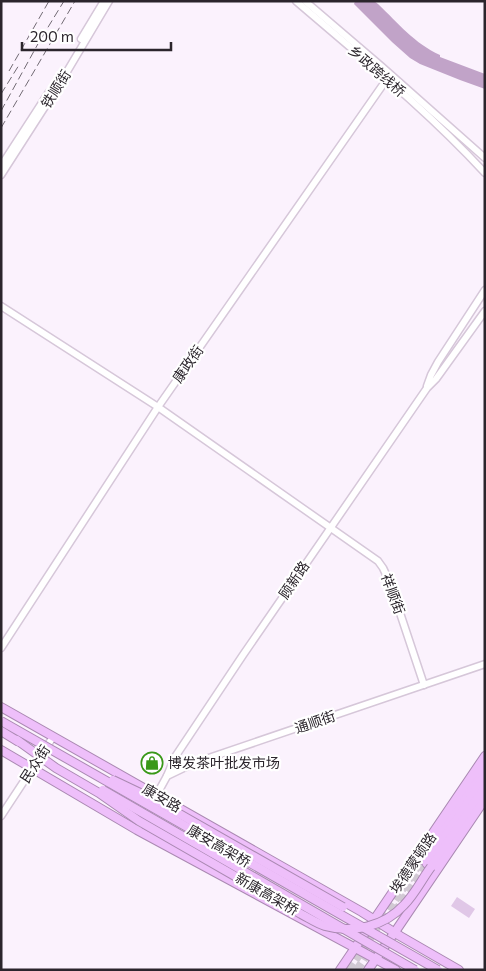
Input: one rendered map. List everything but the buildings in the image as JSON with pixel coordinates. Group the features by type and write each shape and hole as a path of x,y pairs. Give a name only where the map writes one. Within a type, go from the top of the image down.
{"highway":[{"name":"康安路","path":"1,707 400,936"},
{"name":"康安高架桥","path":"1,721 438,970"},
{"name":"康安高架桥","path":"1,732 415,970"},
{"path":"21,733 62,751 108,777 155,800 343,907 363,917 372,919"},
{"name":"新康高架桥","path":"17,740 56,768 99,793 139,821 317,923 336,928 359,928 374,924 388,918 403,906 485,787"},
{"path":"1,750 138,830 396,970"},
{"name":"埃德蒙顿路","path":"340,970 485,756"},
{"name":"埃德蒙顿路","path":"485,766 424,862 485,776"},
{"name":"埃德蒙顿路","path":"368,970 485,799"},
{"path":"400,936 417,952 449,970"},
{"path":"400,936 459,970"}],"street":[{"name":"铁顺街","path":"1,166 58,79 104,1"},
{"name":"铁顺街","path":"1,176 109,1"},
{"name":"乡政跨线桥","path":"296,1 456,142 485,173"},
{"path":"305,1 485,158"},
{"name":"康政街","path":"1,648 158,407 382,86"},
{"name":"顾新路","path":"427,388 438,362 485,290"},
{"name":"祥顺街","path":"1,306 158,407 378,561 384,568 390,582 424,685"},
{"name":"顾新路","path":"167,776 181,749 330,528 427,388 436,380 485,311"},
{"name":"通顺街","path":"167,776 194,764 485,664"},
{"name":"民众街","path":"1,816 53,737"},
{"path":"138,830 167,776"}],"shaded area":[{"path":"355,1 374,1 414,39 440,55 440,57 485,74 485,89 420,64 410,58 354,4"},
{"path":"457,897 475,909 469,918 451,906"}],"tunnel":[{"path":"349,970 422,860"},
{"path":"395,912 427,864"},
{"path":"357,970 388,921"}],"railway":[{"path":"9,71 49,1"},
{"path":"1,111 64,1"},
{"path":"1,128 75,1"},
{"path":"1,94 19,65"}],"place":[{"name":"博发茶叶批发市场","path":"152,763"}]}
